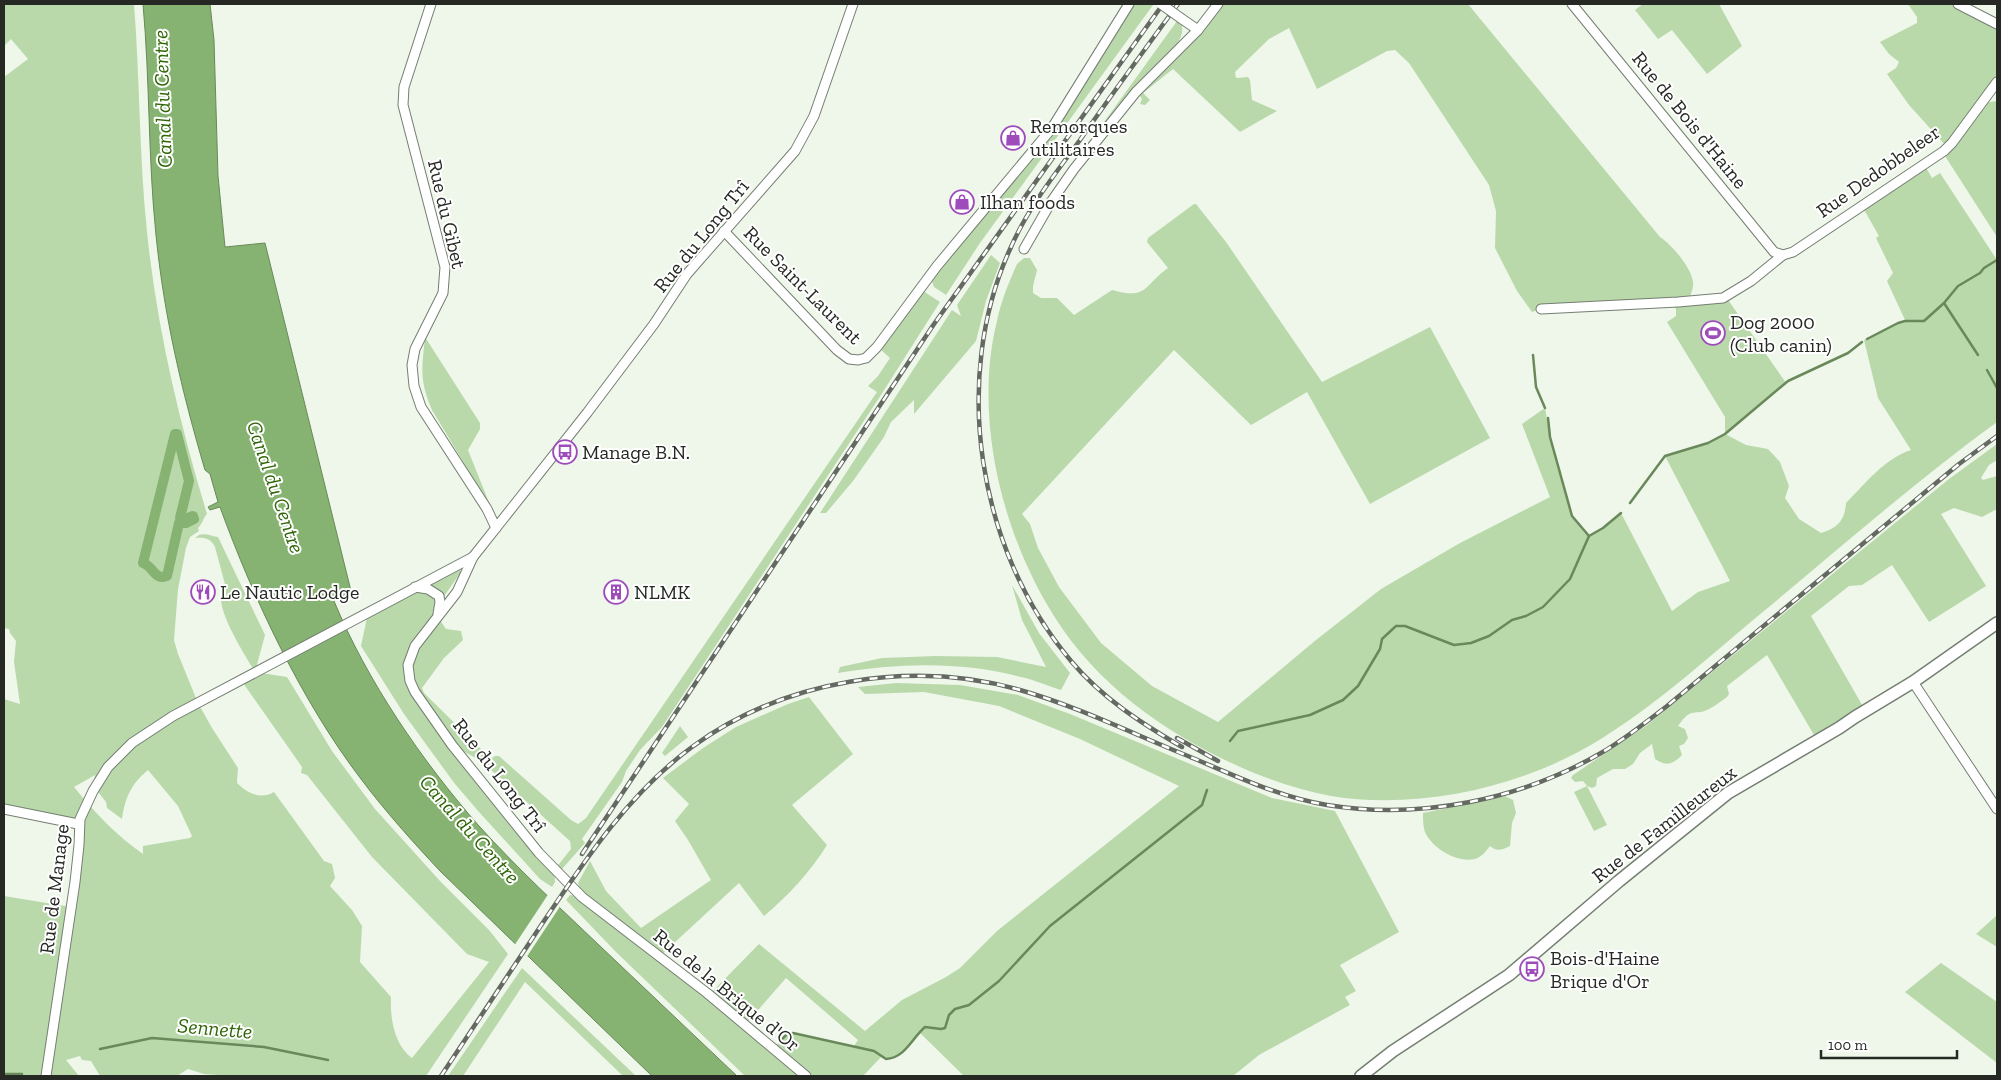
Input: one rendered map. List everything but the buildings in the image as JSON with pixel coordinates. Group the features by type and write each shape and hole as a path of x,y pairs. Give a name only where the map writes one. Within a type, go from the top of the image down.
{"street":[{"name":"Rue du Gibet","path":"431,4 404,87 403,105 445,267 444,293 415,349 412,366 414,386 421,407 487,509 496,528"},
{"name":"Rue du Long Trî","path":"626,932 582,897 539,853 452,745 415,692 410,681 408,665 415,646 456,592 473,557 593,406 654,324 687,274 785,164 807,132 853,4"},
{"name":"Rue Saint-Laurent","path":"724,231 837,350 849,359 858,360 866,358 878,345 936,266 1052,128 1128,4"},
{"path":"1161,4 1198,30"},
{"path":"1024,249 1051,202 1074,169 1136,92 1198,30 1218,4"},
{"name":"Rue de Bois d'Haine","path":"1572,4 1774,252 1785,255"},
{"path":"1958,4 1997,24"},
{"name":"Rue Dedobbeleer","path":"1541,309 1726,297 1785,255 1944,151 1997,82"},
{"path":"415,587 473,557"},
{"path":"415,587 428,589 439,596 440,602 437,616"},
{"name":"Rue de Manage","path":"46,1076 75,882 79,845 78,824 93,791 108,767 132,743 173,716 415,587"},
{"name":"Rue de Familleureux","path":"1361,1074 1509,975 1619,881 1728,794 1913,682 1997,623"},
{"path":"1913,682 1997,808"},
{"path":"4,809 78,824"},
{"name":"Rue de la Brique d'Or","path":"626,932 707,993 806,1076"}],"shaded area":[{"path":"4,4 134,4 142,175 151,268 170,374 207,514 198,528 199,531 190,537 186,548 178,589 174,640 198,703 238,768 237,783 245,790 254,794 264,795 274,792 324,861 332,864 335,878 330,886 352,910 362,926 360,962 391,997 391,1014 394,1030 397,1039 406,1053 412,1058 489,962 467,954 372,857 307,775 301,773 302,767 241,680 255,672 287,677 332,751 375,809 440,881 489,930 508,954 426,1076 233,1076 204,1074 188,1069 177,1076 100,1076 91,1061 82,1060 80,1056 66,1060 79,1076 4,1076 4,896 71,907 78,824 4,809 4,699 20,704 14,662 16,641 9,629 4,628 4,77 28,59 11,39 4,46","holes":["148,770 178,806 192,836 190,838 143,846 143,854 106,823 74,787 95,775 93,791 95,788 106,802 107,808 122,819 125,804 133,786"]},
{"path":"1129,4 1153,5 980,243 946,295 934,287 931,279 1052,128"},
{"path":"1218,4 1468,4 1660,237 1680,257 1692,276 1692,289 1688,302 1726,297 1784,380 1786,383 1725,434 1746,445 1768,449 1780,462 1789,486 1785,498 1799,519 1821,533 1832,529 1839,523 1844,515 1846,503 1876,472 1892,459 1911,450 1878,398 1864,340 1905,320 1887,281 1893,273 1876,238 1879,236 1862,206 1924,164 1932,178 1940,173 1997,260 1997,422 1908,491 1686,677 1646,708 1604,737 1542,769 1508,781 1436,797 1401,800 1365,800 1319,794 1272,780 1211,753 1159,722 1112,685 1091,664 1071,641 1054,616 1036,584 1020,549 1007,512 997,474 988,396 990,358 999,314 1017,264 1024,258 1030,258 1037,270 1033,293 1041,298 1057,298 1074,315 1112,290 1132,293 1144,290 1149,286 1168,268 1147,242 1148,238 1196,204 1226,242 1322,382 1430,327 1490,438 1370,504 1307,392 1251,425 1174,350 1022,514 1030,524 1038,548 1059,587 1101,643 1152,686 1218,722 1316,640 1381,589 1460,543 1550,497 1522,424 1545,408 1550,437 1572,515 1589,536 1603,528 1621,513 1672,611 1698,592 1730,581 1665,456 1708,443 1725,433 1725,417 1667,322 1676,316 1676,309 1672,303 1541,309 1532,312 1517,291 1495,248 1496,211 1489,185 1409,63 1395,50 1387,51 1317,89 1289,28 1269,39 1235,72 1236,78 1248,77 1250,80 1252,100 1277,111 1240,132 1173,69 1143,93 1150,100 1145,105 1140,104 1142,99 1140,96 1136,97 1081,154 1177,21 1181,23 1181,37 1167,56"},
{"path":"1643,4 1719,4 1742,46 1707,74 1672,30 1658,39 1635,10"},
{"path":"1908,4 1958,4 1997,24 1997,82 1983,103 1997,101 1997,237 1945,156 1944,151 1947,147 1909,105 1887,74 1896,68 1899,62 1889,54 1880,42 1917,23 1917,17"},
{"path":"991,255 1000,263 986,301 976,341 914,414 914,400 891,422 884,437 853,481 826,513 820,513 952,310 961,316 957,305"},
{"path":"923,291 940,302 881,395 662,727 640,750 626,771 622,782 582,839 585,843 562,869 555,869 554,869 555,882 552,887 540,879 455,784 404,714 361,646 368,613 460,570 461,572 440,602 437,616 446,629 461,631 463,640 444,658 422,688 424,693 484,752 492,758 499,756 571,820 578,824 586,818 877,392 868,386 878,376 890,358 880,349","holes":["454,746 490,766 491,770 570,841 571,849 555,869"]},
{"path":"425,337 480,423 480,429 468,450 492,510 432,410 422,374"},
{"path":"1997,444 1997,460 1989,465 1981,478 1983,480 1997,476 1997,509 1982,517 1954,508 1941,514 1986,586 1929,622 1892,565 1862,585 1849,586 1811,616 1865,710 1817,740 1767,655 1727,686 1729,694 1727,697 1709,709 1690,714 1683,720 1678,726 1685,729 1688,738 1684,744 1679,746 1682,755 1676,761 1666,764 1655,759 1652,744 1640,753 1633,764 1625,769 1613,769 1597,778 1596,786 1592,788 1583,781 1575,782 1571,778 1647,725 1949,479"},
{"path":"203,534 218,537 265,635 255,672 230,628 221,603 221,594 226,588 215,547 207,539 195,538"},
{"path":"1012,585 1039,633 1070,673 1061,690 998,672 953,666 884,667 838,673 840,667 882,658 936,656 997,657 1046,667 1022,620"},
{"path":"896,683 960,685 1018,695 1070,714 1272,798 1335,811 1399,932 1340,965 1356,991 1345,997 1350,1005 1259,1055 1233,1076 964,1076 919,1032 903,1053 893,1059 881,1057 863,1076 745,1076 616,952 566,900 570,895 582,897 578,883 590,861 606,891 641,928 711,880 675,821 689,804 663,778 703,748 736,727 788,704 809,697 853,754 792,805 827,845 814,865 782,900 764,916 739,883 659,957 709,995 759,944 865,1031 902,1000 960,968 997,931 1179,786 1080,739 999,706 924,692 865,694 858,687","holes":["786,978 858,1040 854,1046 793,1033 787,1034 773,1049 745,1025"]},
{"path":"680,726 688,737 665,756 662,753"},
{"path":"1587,786 1607,825 1594,831 1574,792"},
{"path":"1505,796 1513,800 1516,813 1512,823 1510,846 1497,850 1490,846 1484,854 1475,859 1468,860 1448,854 1436,846 1426,834 1423,813"},
{"path":"1997,917 1997,947 1976,934"},
{"path":"1941,963 1997,1002 1997,1063 1905,992"},
{"path":"522,968 636,1076 623,1076 525,982 463,1076 448,1076"}],"water":[{"name":"Canal du Centre","path":"143,4 210,4 214,40 218,176 225,247 265,243 351,591 334,601 347,631 379,690 437,775 479,826 538,887 737,1076 652,1076 440,871 409,837 370,791 339,749 299,683 264,613 220,507 210,510 208,507 218,502 210,474 205,470 181,383 159,265 152,177"}],"pier":[{"path":"549,893 561,905 526,958 514,946"}],"waterway":[{"path":"1867,339 1898,323 1924,321 1944,303 1958,286 1997,260"},
{"path":"1944,303 1978,355"},
{"path":"1630,503 1665,456 1708,443 1725,434 1788,381 1848,353 1862,342"},
{"path":"1533,355 1536,387 1545,408"},
{"path":"1987,370 1997,388"},
{"path":"1548,418 1550,437 1572,516 1589,536"},
{"path":"175,434 177,434 189,481 180,518 183,520 193,516 194,519 186,523 179,523 167,576 163,577 157,575 143,563 175,434"},
{"path":"1230,741 1238,731 1310,715 1343,700 1358,686 1380,649 1382,639 1396,626 1405,626 1454,645 1471,643 1489,636 1512,620 1526,616 1543,607 1570,579 1589,536 1603,528 1621,513"},
{"path":"782,1039 787,1034 793,1033 874,1051 886,1059 893,1058 908,1047 925,1027 945,1028 949,1015 955,1009 969,1005 999,981 1050,926 1202,805 1207,790"},
{"name":"Sennette","path":"100,1049 152,1038 264,1047 328,1060"},
{"name":"Sennette","path":"4,1074 22,1074"}],"railway":[{"path":"582,854 934,324 1163,4"},
{"path":"1178,4 1034,205 1011,247 992,298 982,352 979,407 983,462 995,516 1014,568 1039,617 1071,661 1096,687 1137,719 1182,747"},
{"path":"441,1076 568,885 625,810 668,766 692,747 728,724 766,705 807,691 850,682 893,677 936,676 979,681 1041,696 1254,784 1308,801 1362,809 1398,810 1433,808 1468,802 1503,794 1537,783 1601,753 1627,736 1667,706 1959,464 1997,436"},
{"path":"1177,738 1218,761"}],"place":[{"name":"Remorques utilitaires","path":"1013,138"},
{"name":"Ilhan foods","path":"962,202"},
{"name":"Dog 2000 (Club canin)","path":"1713,333"},
{"name":"Manage B.N.","path":"565,452"},
{"name":"Le Nautic Lodge","path":"203,592"},
{"name":"NLMK","path":"616,592"},
{"name":"Bois-d'Haine Brique d'Or","path":"1532,969"}]}
